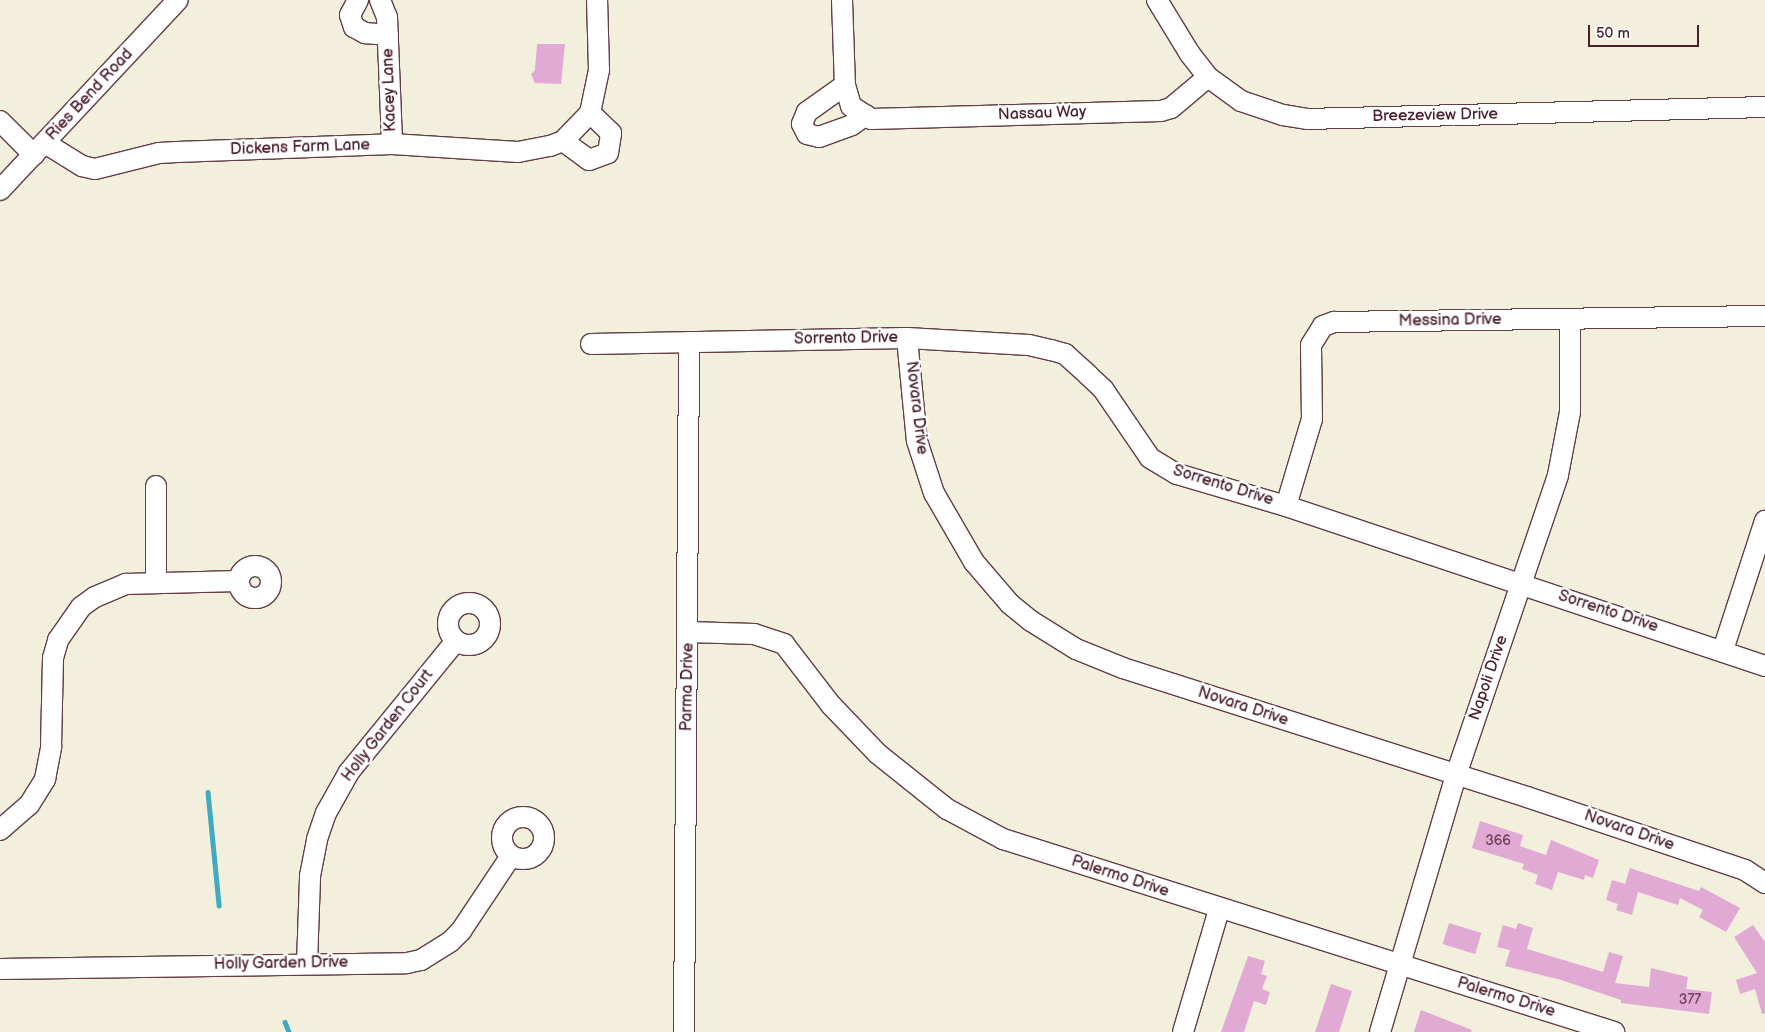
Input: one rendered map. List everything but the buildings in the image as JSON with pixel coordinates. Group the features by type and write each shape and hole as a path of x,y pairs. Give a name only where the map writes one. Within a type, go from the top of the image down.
{"street":[{"name":"Ries Bend Road","path":"0,190 178,0"},
{"name":"Kacey Lane","path":"358,0 350,15 354,27 365,33 388,35"},
{"name":"Kacey Lane","path":"380,0 387,10 392,144"},
{"path":"590,112 611,133 608,153 589,160 563,141 590,112 599,70 597,0"},
{"path":"842,0 845,85 859,111 852,125 819,137 806,134 802,124 807,112 845,85"},
{"name":"Breezeview Drive","path":"1157,0 1208,77 1241,101 1283,115 1307,119 1765,107"},
{"name":"Nassau Way","path":"859,111 871,119 1161,111 1177,104 1208,77"},
{"name":"Dickens Farm Lane","path":"0,121 40,149 82,166 95,169 159,153 392,144 518,152 563,141"},
{"name":"Messina Drive","path":"1286,506 1312,419 1311,345 1323,326 1334,322 1765,316"},
{"name":"Napoli Drive","path":"1380,1032 1397,964 1456,775 1558,474 1568,432 1570,320"},
{"name":"Sorrento Drive","path":"591,344 907,338 1029,345 1065,354 1103,389 1140,448 1163,467 1522,583 1723,650 1765,666"},
{"name":"Novara Drive","path":"907,338 912,410 924,467 959,541 1010,604 1076,649 1123,668 1745,870 1765,882"},
{"name":"Parma Drive","path":"684,1032 689,342"},
{"path":"156,486 156,582"},
{"path":"1723,650 1765,521"},
{"path":"0,830 29,805 45,779 51,747 53,658 68,624 81,607 110,590 156,582 238,581"},
{"name":"Palermo Drive","path":"688,632 754,634 784,644 852,730 916,786 971,824 1003,839 1219,910 1614,1032"},
{"name":"Holly Garden Court","path":"307,964 310,876 317,838 326,813 349,772 456,641"},
{"name":"Holly Garden Drive","path":"0,969 406,963 436,953 461,931 511,856"},
{"path":"1183,1032 1219,910"}],"waterway":[{"path":"208,792 219,905"},
{"path":"285,1022 289,1032"}]}
